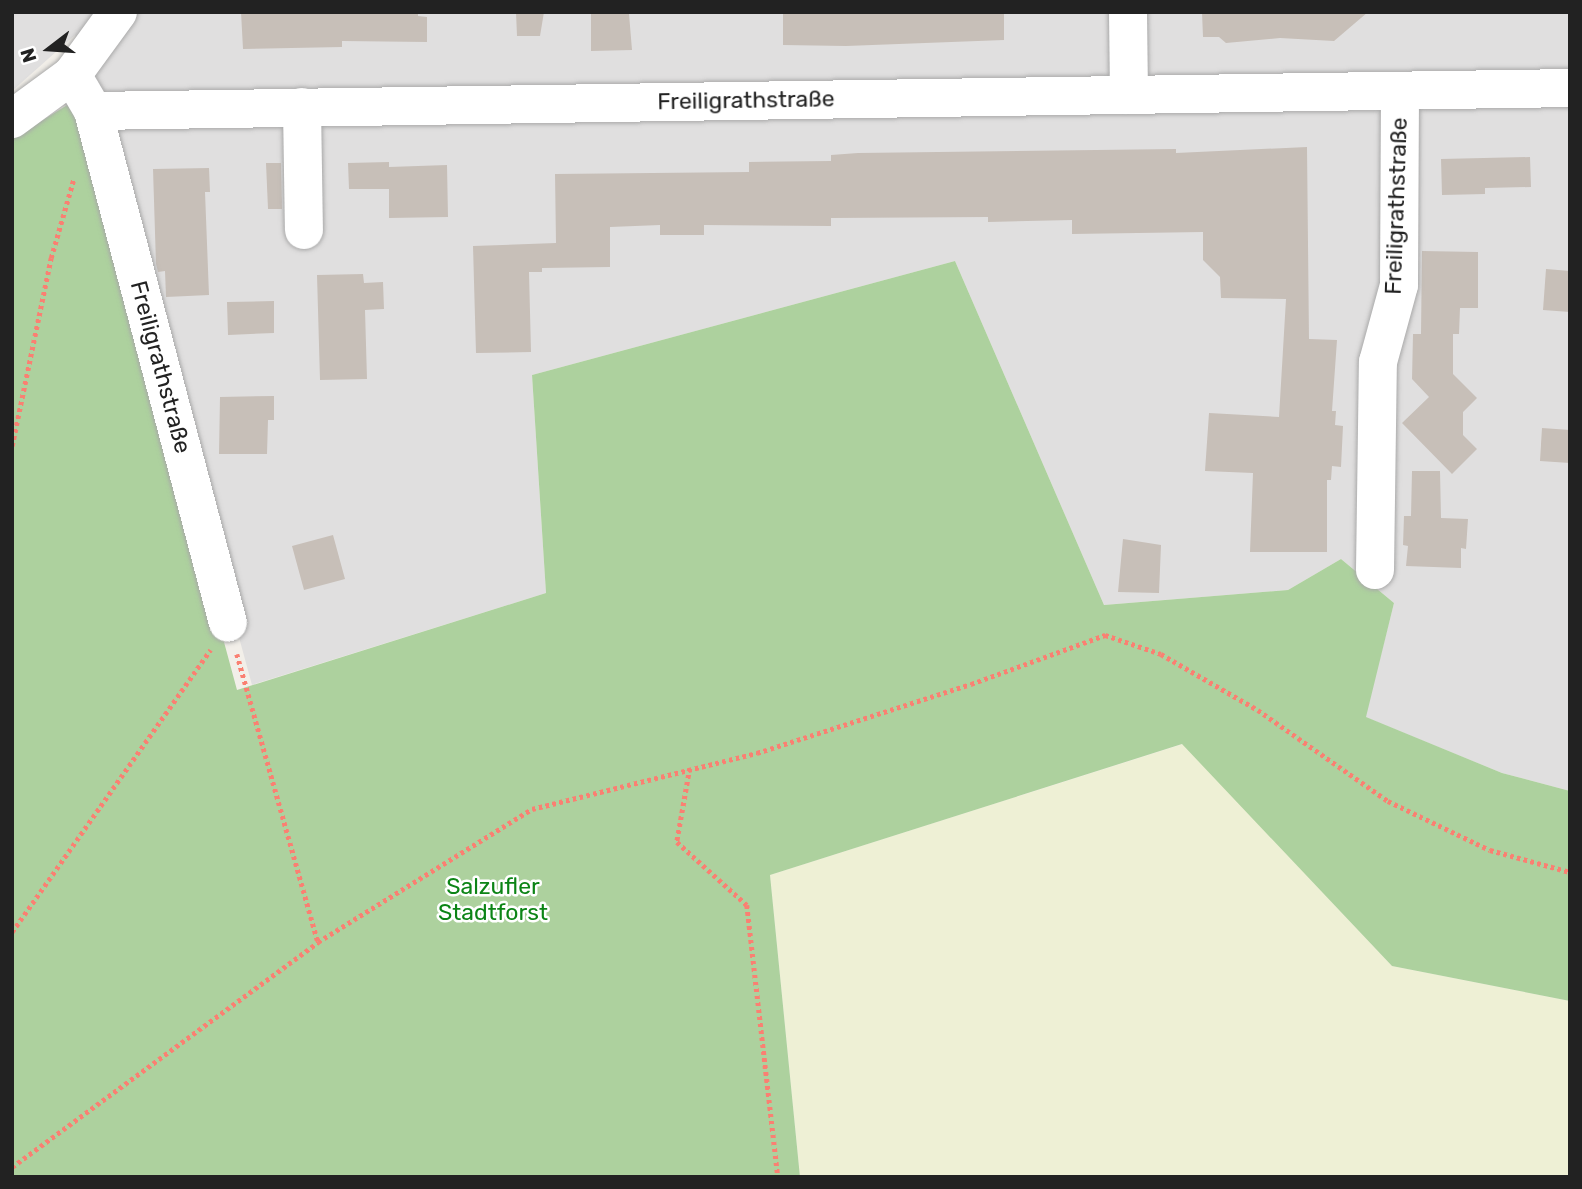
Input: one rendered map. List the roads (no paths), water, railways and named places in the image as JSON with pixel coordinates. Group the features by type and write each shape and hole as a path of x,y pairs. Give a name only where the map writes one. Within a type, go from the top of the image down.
{"street":[{"path":"12,119 72,75 118,12"},
{"path":"1128,12 1129,95"},
{"name":"Freiligrathstraße","path":"72,75 93,111 228,623"},
{"name":"Freiligrathstraße","path":"93,111 1570,88"},
{"name":"Freiligrathstraße","path":"1375,570 1378,362 1399,285 1400,92"},
{"path":"302,107 304,230"}],"park label":[{"name":"Salzufler Stadtforst","path":"493,899"}]}
